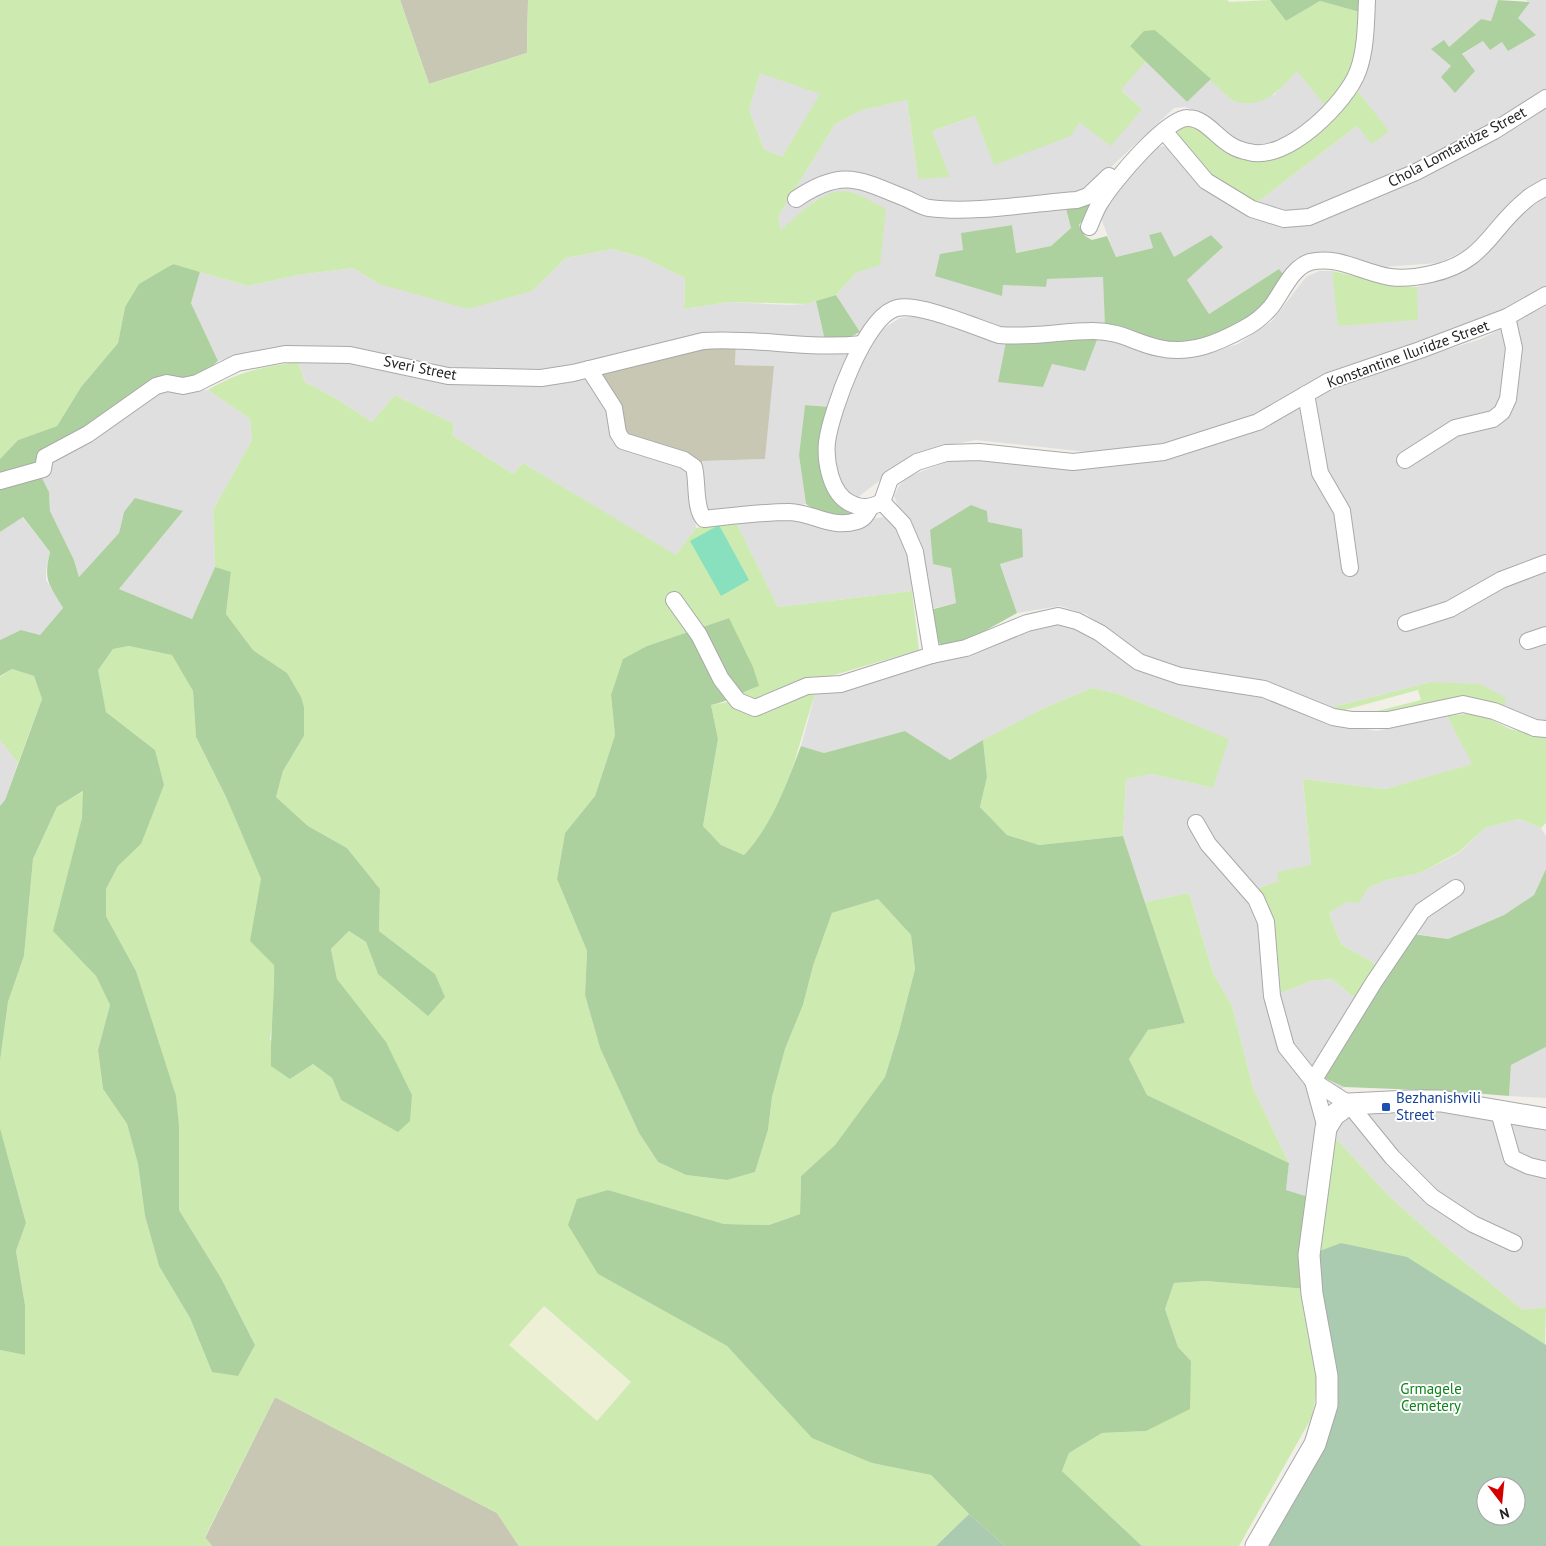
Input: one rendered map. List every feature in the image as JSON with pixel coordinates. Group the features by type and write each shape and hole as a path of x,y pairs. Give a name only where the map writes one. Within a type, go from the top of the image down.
{"street":[{"path":"1089,228 1101,201 1128,165 1174,122 1187,118 1200,121 1231,146 1251,153 1265,153 1284,148 1302,136 1338,104 1352,87 1362,56 1367,0"},
{"name":"Chola Lomtatidze Street","path":"1164,131 1206,181 1252,209 1284,219 1310,217 1416,172 1494,131 1546,98"},
{"path":"796,199 813,187 838,178 860,180 927,208 960,209 1077,200 1088,196 1120,168 1128,165"},
{"path":"932,654 915,552 902,524 876,505 857,506 842,499 830,474 828,460 827,443 833,417 862,344 879,320 894,308 910,306 999,335 1014,337 1094,331 1127,336 1158,348 1186,350 1212,345 1247,328 1269,309 1296,271 1308,262 1332,260 1390,277 1417,277 1445,271 1464,263 1481,250 1526,199 1546,187"},
{"name":"Konstantine Iluridze Street","path":"876,505 890,479 917,462 946,453 979,452 1073,462 1164,452 1258,422 1329,381 1420,350 1507,317 1546,295"},
{"path":"1405,460 1455,428 1493,419 1502,412 1508,399 1514,348 1507,317"},
{"name":"Sveri Street","path":"0,481 43,469 45,457 88,434 156,386 167,383 183,386 197,383 237,363 285,354 350,354 448,376 541,378 589,369 703,341 724,340 842,346 862,344"},
{"path":"589,369 614,408 618,433 623,441 684,460 694,467 697,478 699,514 704,518 788,512 803,513 819,521 836,524 858,521 866,516 876,505"},
{"path":"1306,394 1320,473 1342,512 1350,568"},
{"path":"1406,623 1450,609 1501,580 1546,562"},
{"path":"674,600 699,635 721,679 738,702 755,708 807,686 841,684 932,654 966,648 1027,623 1058,616 1077,621 1100,633 1139,662 1180,676 1264,689 1333,717 1351,720 1388,720 1463,704 1494,711 1535,728 1546,729"},
{"path":"1528,641 1546,635"},
{"path":"1196,823 1208,844 1256,899 1266,922 1272,996 1286,1047 1313,1081 1349,1104 1392,1157 1432,1197 1473,1224 1514,1243"},
{"path":"1256,1546 1315,1444 1327,1405 1327,1376 1312,1294 1309,1256 1326,1128 1313,1081 1374,982 1422,911 1456,888"},
{"path":"1326,1128 1334,1115 1349,1104 1441,1101 1546,1119"},
{"path":"1500,1112 1512,1158 1529,1166 1546,1170"}],"shaded area":[{"path":"400,0 528,0 527,53 429,84"},
{"path":"1371,0 1498,0 1491,21 1481,19 1449,47 1432,49 1451,66 1462,55 1483,41 1503,42 1535,34 1518,18 1529,2 1525,0 1546,0 1546,90 1445,153 1313,210 1286,214 1255,204 1357,126 1389,132 1358,91 1365,68"},
{"path":"1146,61 1187,102 1211,79 1233,101 1274,95 1297,70 1327,108 1285,142 1269,148 1237,143 1197,112 1185,107 1174,108 1093,184 1078,193 925,213 1065,205 1071,228 1051,246 1015,253 1012,225 962,233 963,251 1002,296 1002,285 1045,287 1046,279 1104,277 1105,327 1011,332 884,306 860,332 836,295 857,272 817,199 781,231 778,217 835,124 862,110 907,100 918,179 932,131 975,116 1079,122 1142,109 1120,89"},
{"path":"760,72 821,94 782,157 764,149 749,110"},
{"path":"1546,104 1546,181 1476,245 1439,263 1382,267 1306,255 1296,258 1284,275 1279,269 1209,314 1187,280 1222,247 1211,235 1174,257 1149,235 1153,248 1116,257 1102,221 1102,210 1120,182 1155,148 1163,146 1171,150 1202,183 1301,222"},
{"path":"1546,193 1546,288 1521,303 1463,329 1333,370 1272,407 1239,423 1162,444 1087,452 976,440 933,448 899,466 854,500 841,488 833,464 833,445 848,387 881,330 900,318 920,316 1006,342 1052,364 1098,337 1163,357 1209,353 1238,344 1272,321 1306,277 1319,271 1332,271 1339,325 1417,320 1417,287 1457,273 1528,204"},
{"path":"613,249 644,258 685,278 684,309 729,302 789,305 807,304 816,301 825,341 712,333 543,374 450,372 384,356 235,356 218,361 191,303 200,272 248,286 298,275 353,268 379,284 532,291 566,258"},
{"path":"1546,306 1546,722 1533,721 1431,682 1325,709 1187,672 1146,657 1086,614 1060,606 1017,613 1000,563 951,568 956,603 930,609 922,545 912,526 899,510 894,496 899,486 907,477 957,458 1054,466 1226,438 1283,418 1327,391 1349,381 1481,339"},
{"path":"736,343 847,351 849,358 830,407 805,405 799,455 806,504 710,511 704,507 701,461 765,459 773,366 735,365"},
{"path":"736,343 735,365 774,366 765,459 702,461 702,470 626,438 600,371 705,344"},
{"path":"298,362 356,362 584,377 609,408 612,442 689,470 696,528 676,556 523,463 513,474 452,435 454,424 395,395 372,422 337,399 305,382"},
{"path":"164,389 179,392 208,390 250,419 252,440 213,510 215,567 192,619 119,589 182,512 124,512 119,533 79,577 74,560 50,511 49,492 36,466"},
{"path":"22,517 50,552 46,569 46,580 63,608 40,635 21,630 0,640 0,532"},
{"path":"884,517 899,528 909,549 912,591 778,607 735,520 805,518 835,529 864,527 873,519"},
{"path":"1069,623 1090,632 1141,669 1267,698 1323,722 1377,731 1447,716 1473,764 1385,789 1303,779 1311,866 1278,872 1280,881 1258,889 1274,919 1281,993 1311,981 1332,979 1355,998 1323,1078 1344,1087 1327,1101 1312,1198 1286,1190 1289,1163 1253,1088 1232,1006 1213,973 1189,893 1145,902 1123,836 1126,779 1152,774 1213,788 1228,739 1119,694 1092,688 1046,707 950,760 905,731 824,753 801,746 817,688 1032,629"},
{"path":"0,740 18,763 5,800 0,806"},
{"path":"1519,819 1541,828 1546,836 1546,869 1534,895 1504,915 1448,939 1398,931 1377,965 1341,944 1329,913 1368,888 1386,880 1420,873 1459,853 1485,828"},
{"path":"1546,1047 1546,1098 1509,1096 1511,1065"},
{"path":"1349,1104 1546,1119 1546,1307 1523,1310 1445,1246 1391,1198 1326,1128"},
{"path":"543,1306 631,1382 597,1422 509,1345"},
{"path":"275,1397 497,1513 519,1546 212,1546 205,1538"}],"green space":[{"path":"0,0 400,0 429,84 527,53 528,0 1227,0 1230,2 1270,0 1286,21 1320,1 1363,13 1356,67 1327,108 1297,71 1277,92 1262,101 1244,103 1233,101 1155,30 1130,45 1146,61 1121,90 1142,109 1111,146 1079,122 1071,136 994,165 975,116 932,131 950,177 918,179 907,100 862,110 835,124 778,217 781,230 809,205 825,195 843,191 854,193 886,209 880,265 857,272 836,295 807,304 729,302 684,309 685,278 644,258 613,249 566,258 532,291 468,309 379,284 353,268 298,275 248,286 172,264 125,307 118,343 81,387 57,426 18,440 0,459","holes":["760,73 820,94 782,157 764,149 749,110"]},
{"path":"1270,0 1364,0 1363,13 1320,1 1286,21"},
{"path":"1498,0 1530,2 1518,18 1536,35 1508,51 1502,42 1490,50 1483,41 1462,54 1475,71 1455,93 1441,77 1451,66 1431,49 1444,40 1449,47 1481,19 1491,21"},
{"path":"1155,30 1211,79 1187,102 1130,46 1144,31"},
{"path":"1358,91 1389,131 1372,144 1357,126 1255,204 1211,179 1178,140 1177,131 1179,126 1195,123 1221,146 1236,155 1252,161 1262,161 1297,147 1320,132 1336,118"},
{"path":"1113,180 1079,225 1085,236 1092,240 1107,236 1116,257 1153,248 1149,235 1161,232 1174,257 1211,235 1223,247 1187,280 1209,314 1279,269 1284,275 1264,305 1246,323 1219,335 1169,345 1105,327 1103,277 1047,279 1046,287 1003,285 1002,296 935,276 940,254 963,250 961,233 1012,225 1016,253 1051,246 1071,228 1065,205"},
{"path":"173,264 200,272 191,303 218,361 196,376 179,379 36,466 49,492 50,511 74,560 79,577 119,533 124,512 135,498 183,511 119,589 192,619 215,567 231,572 226,614 253,650 287,673 301,697 304,707 304,736 283,771 276,797 308,826 347,848 380,889 379,931 435,974 445,997 428,1016 378,974 366,942 349,931 331,949 337,979 386,1042 412,1095 410,1121 398,1132 341,1100 332,1078 313,1064 290,1079 271,1066 274,965 250,941 261,879 226,797 196,737 193,691 172,655 129,646 113,649 98,670 106,712 155,750 164,785 141,844 118,866 106,889 106,916 136,971 176,1096 179,1126 179,1210 221,1278 255,1345 238,1376 212,1372 190,1318 159,1266 145,1216 138,1164 127,1124 103,1089 98,1050 110,1005 96,976 53,931 82,818 83,791 57,807 33,859 24,956 8,1002 0,1061 0,806 5,800 42,699 34,676 12,669 0,676 0,640 21,630 40,635 63,608 47,576 50,552 23,517 0,532 0,459 18,440 57,426 81,387 118,343 125,307 139,284"},
{"path":"1332,271 1399,286 1417,287 1418,320 1338,326"},
{"path":"836,295 860,332 850,337 825,341 816,301"},
{"path":"1098,337 1085,371 1052,364 1043,387 998,382 1006,342"},
{"path":"298,362 305,382 337,399 372,422 395,395 454,424 452,435 513,474 523,463 676,555 696,528 735,520 778,607 912,591 919,650 821,679 783,793 760,835 744,855 721,845 703,826 718,739 711,705 728,702 744,690 729,618 647,646 611,695 615,735 595,796 565,833 557,879 587,951 585,995 600,1048 639,1133 658,1162 686,1175 726,1180 755,1172 768,1130 772,1097 785,1049 803,1005 813,966 832,913 878,899 911,935 915,969 885,1077 835,1145 801,1176 800,1214 769,1225 724,1224 608,1190 598,1274 727,1346 785,1408 872,1463 931,1475 969,1514 936,1546 519,1546 497,1513 275,1397 205,1537 212,1546 0,1546 0,1350 25,1355 25,1305 16,1251 26,1223 0,1128 0,1061 8,1002 24,956 33,859 57,807 84,791 78,956 96,976 110,1005 98,1050 103,1089 127,1124 138,1164 145,1216 159,1266 190,1318 212,1372 255,1345 221,1278 179,1210 179,1126 136,971 106,916 106,889 118,866 141,844 155,750 106,712 97,670 113,649 129,646 172,654 193,691 196,737 226,797 261,879 274,965 275,1004 270,1039 290,1079 313,1064 332,1078 341,1100 367,1113 361,1011 337,979 331,949 349,931 366,942 378,974 407,953 379,931 380,889 347,848 308,826 276,797 283,771 304,736 287,673 253,650 226,614 231,573 215,567 213,510 252,440 250,419 208,390 241,374 262,368","holes":["544,1306 631,1382 597,1421 509,1345"]},
{"path":"805,405 830,407 821,456 861,513 838,518 826,516 806,504 799,455"},
{"path":"971,505 987,511 988,522 1022,529 1023,557 1000,564 1017,613 956,647 943,647 935,638 930,610 956,603 951,568 933,564 930,530"},
{"path":"719,525 749,580 721,596 690,541"},
{"path":"729,618 753,667 759,686 711,705 718,739 703,826 721,845 744,855 754,843 778,804 801,746 824,753 905,731 950,760 983,740 987,777 980,807 1007,835 1039,845 1123,836 1185,1023 1148,1030 1129,1059 1147,1095 1289,1163 1286,1190 1312,1198 1307,1289 1205,1281 1174,1283 1165,1309 1178,1347 1191,1361 1190,1409 1146,1431 1102,1433 1069,1453 1062,1471 1142,1546 1005,1546 969,1514 931,1475 872,1463 812,1438 727,1346 598,1274 568,1225 577,1199 608,1190 724,1224 769,1225 800,1214 801,1176 835,1145 885,1077 899,1031 915,969 911,935 878,899 832,913 813,966 803,1005 785,1049 772,1097 768,1130 755,1172 727,1180 686,1175 658,1162 639,1133 600,1048 585,995 587,951 557,879 565,833 595,796 615,735 611,695 623,659 647,646"},
{"path":"12,669 34,676 42,699 18,763 0,740 0,677"},
{"path":"1431,682 1480,684 1506,698 1504,707 1410,710 1361,715 1421,700 1418,690 1341,711 1325,709"},
{"path":"1092,688 1119,694 1229,739 1213,788 1152,774 1126,779 1123,836 1039,845 1007,835 980,807 987,777 983,740 1046,707"},
{"path":"1482,715 1510,729 1546,737 1546,823 1541,828 1519,819 1485,828 1459,852 1420,873 1386,880 1368,888 1359,903 1347,902 1329,913 1341,944 1377,965 1355,998 1332,979 1311,981 1281,993 1274,919 1257,889 1279,881 1277,872 1311,865 1303,779 1385,789 1472,764 1447,716"},
{"path":"1546,869 1546,1047 1511,1065 1509,1096 1448,1091 1344,1087 1322,1077 1413,934 1448,939 1504,915 1534,895"},
{"path":"1189,893 1213,973 1232,1006 1253,1088 1289,1163 1147,1095 1129,1059 1148,1030 1185,1023 1145,902"},
{"path":"0,1128 26,1223 16,1251 25,1305 25,1355 0,1350"},
{"path":"1326,1128 1391,1198 1445,1246 1523,1310 1546,1307 1545,1346 1309,1255"},
{"name":"Grmagele Cemetery","path":"1341,1243 1407,1257 1546,1345 1546,1546 1261,1546 1327,1405 1309,1255"},
{"path":"1205,1281 1307,1289 1318,1384 1312,1417 1239,1546 1142,1546 1062,1471 1069,1453 1102,1433 1146,1431 1191,1361 1178,1347 1165,1309 1174,1283"},
{"path":"969,1514 1005,1546 936,1546"}],"place":[{"name":"Bezhanishvili Street","path":"1386,1107"}]}
